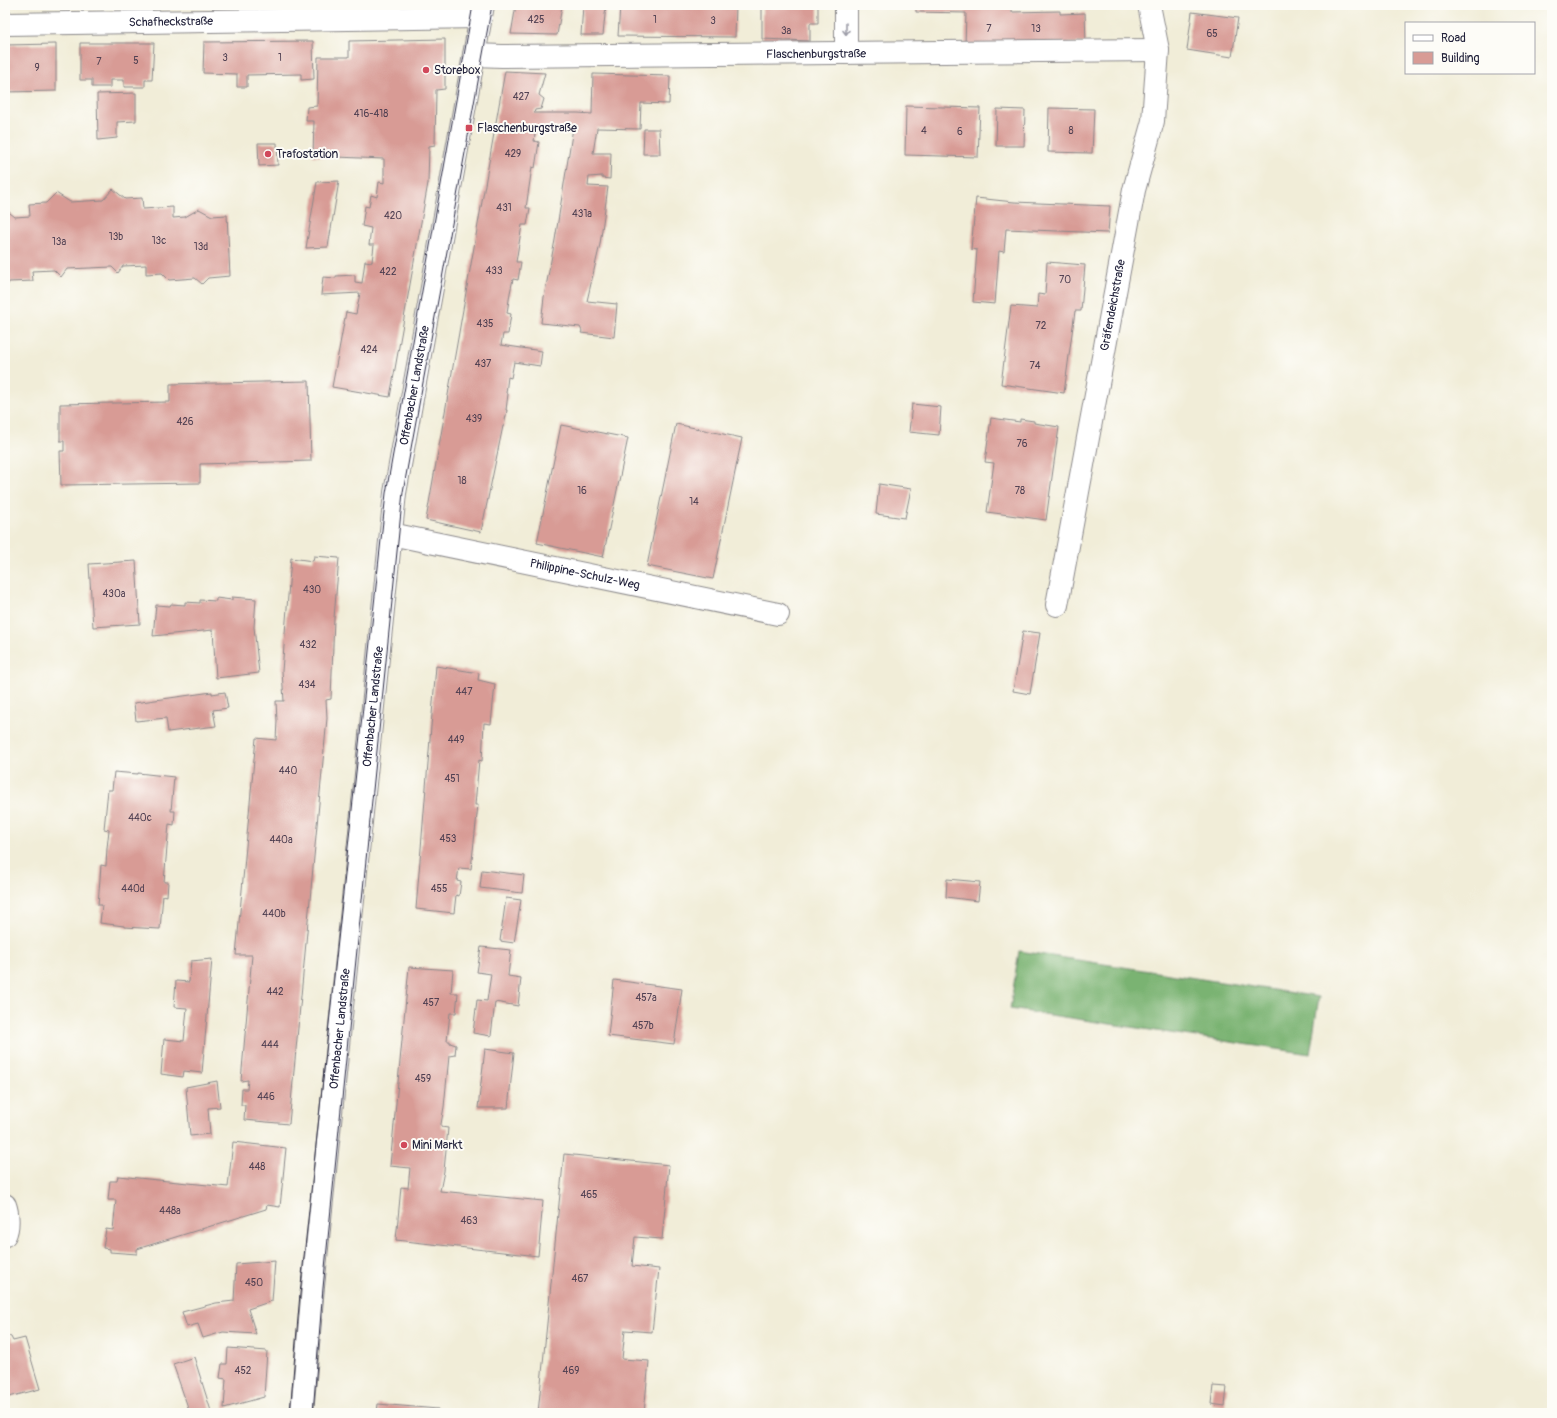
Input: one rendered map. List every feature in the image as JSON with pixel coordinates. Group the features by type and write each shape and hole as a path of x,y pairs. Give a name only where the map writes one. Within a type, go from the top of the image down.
{"street":[{"path":"846,5 846,53"},
{"name":"Gräfendeichstraße","path":"1057,605 1134,190 1153,121 1158,50 1149,5"},
{"name":"Schafheckstraße","path":"5,24 212,13 482,11"},
{"name":"Offenbacher Landstraße","path":"302,1413 313,1287 395,493 482,11"},
{"name":"Flaschenburgstraße","path":"474,55 938,54 1158,50"},
{"name":"Philippine-Schulz-Weg","path":"391,534 778,614"},
{"path":"5,1205 8,1211 7,1232 5,1235"}],"green space":[{"path":"1019,951 1319,997 1310,1054 1010,1009"}],"building":[{"path":"516,5 567,5 567,7 562,6 557,35 511,34"},
{"path":"583,5 606,5 603,35 581,35"},
{"path":"620,5 736,5 735,37 618,36"},
{"path":"762,5 818,5 818,23 810,23 810,41 762,39"},
{"path":"916,5 1012,5 1012,12 1060,11 1060,14 1085,13 1086,43 965,45 966,13 916,12"},
{"path":"1192,12 1238,18 1232,57 1187,50"},
{"path":"445,39 445,89 436,90 435,145 429,146 428,183 390,397 332,387 346,312 356,314 360,293 321,295 323,277 336,278 336,276 355,275 355,282 362,283 365,261 372,262 374,245 369,245 371,228 362,226 365,206 369,207 371,195 377,197 379,182 384,183 384,159 313,156 314,121 306,121 307,107 317,106 318,57 349,57 349,41"},
{"path":"313,41 314,79 301,80 301,74 247,75 247,87 237,87 237,74 203,73 204,42"},
{"path":"80,43 154,43 152,80 145,80 145,87 124,87 124,80 110,80 110,87 92,87 92,80 80,80"},
{"path":"56,44 56,91 5,92 5,45"},
{"path":"505,71 545,73 539,95 544,99 541,109 535,110 534,113 592,114 593,74 670,76 669,104 641,103 640,129 597,128 593,153 611,153 610,179 602,178 602,176 589,177 588,186 608,187 600,244 587,301 617,304 614,337 581,333 582,331 580,327 541,323 544,297 555,240 573,128 536,127 534,141 539,142 535,168 532,167 526,208 530,208 527,225 522,225 516,262 521,262 518,280 513,279 510,293 507,313 511,314 508,334 503,334 501,345 542,351 540,366 514,362 511,378 508,377 506,393 508,394 507,410 481,532 426,520"},
{"path":"136,93 136,121 117,122 117,138 98,140 97,94"},
{"path":"906,106 980,108 978,157 905,155"},
{"path":"1049,108 1094,109 1092,153 1048,152"},
{"path":"997,109 1025,110 1024,146 996,146"},
{"path":"644,129 659,129 660,154 643,154"},
{"name":"Trafostation","path":"258,143 277,143 278,165 259,166"},
{"path":"339,181 328,247 306,248 317,182"},
{"path":"113,189 125,199 142,198 143,209 173,207 173,218 185,217 199,209 212,216 227,215 230,276 208,278 202,284 195,278 169,280 162,273 146,274 146,265 123,266 118,273 112,267 67,269 61,277 54,270 32,271 33,281 9,282 5,290 5,209 15,217 30,216 29,204 46,203 56,193 70,202 103,200"},
{"path":"976,198 1014,202 1110,206 1108,233 1006,229 1004,252 999,251 995,304 973,302 977,250 971,249"},
{"path":"1047,262 1085,265 1081,311 1075,311 1064,393 1001,384 1011,306 1037,308 1038,294 1045,295"},
{"path":"309,381 311,461 200,464 200,483 61,485 60,451 64,451 64,441 60,441 60,404 170,402 170,384"},
{"path":"912,404 941,407 939,435 909,432"},
{"path":"991,418 1020,422 1020,419 1059,427 1046,520 987,512 994,463 985,462"},
{"path":"676,424 742,438 713,579 647,566"},
{"path":"561,425 628,438 603,557 537,543"},
{"path":"879,484 911,489 905,518 876,514"},
{"path":"314,556 339,558 334,618 331,699 326,700 327,718 289,1124 244,1120 245,1105 241,1105 242,1089 247,1089 248,1080 241,1081 252,955 236,955 256,738 276,740 276,701 284,701 282,671 291,558 313,561"},
{"path":"136,561 140,624 93,627 89,564"},
{"path":"232,597 256,599 254,627 259,673 216,678 213,630 153,636 156,605 185,605 185,602 200,603 200,600 216,601 216,598 232,600"},
{"path":"1023,631 1040,633 1030,694 1013,691"},
{"path":"436,666 479,673 478,680 495,684 491,724 484,723 482,761 479,760 475,805 478,805 471,869 459,868 457,881 461,882 459,896 456,895 454,913 416,909"},
{"path":"212,692 212,694 225,692 228,708 213,710 216,726 168,732 166,718 136,721 134,703"},
{"path":"114,772 174,777 171,811 175,811 174,825 169,824 164,882 168,882 167,896 163,895 160,929 124,927 100,923 102,905 98,905 101,865 106,866 109,830 104,829 108,790 112,790"},
{"path":"482,870 524,875 522,893 480,888"},
{"path":"947,879 980,882 978,901 946,897"},
{"path":"506,898 521,900 514,943 500,941"},
{"path":"481,947 511,950 508,976 521,978 518,1006 495,1002 491,1036 473,1033 477,1000 487,1001 491,974 477,972"},
{"path":"212,959 202,1073 184,1071 183,1077 161,1074 164,1039 184,1041 187,1008 174,1007 176,981 189,982 191,961"},
{"path":"409,967 453,970 451,993 458,993 456,1013 450,1013 447,1041 450,1041 450,1043 456,1045 455,1055 449,1056 441,1124 441,1127 448,1128 444,1171 440,1191 543,1201 538,1256 396,1240 401,1187 408,1188 410,1168 390,1166"},
{"path":"614,980 682,989 674,1044 608,1036"},
{"path":"485,1049 514,1053 508,1108 478,1108"},
{"path":"217,1081 220,1107 208,1108 210,1134 190,1136 186,1087"},
{"path":"233,1142 286,1148 280,1207 267,1205 266,1209 137,1249 137,1254 110,1252 110,1249 103,1248 106,1229 113,1230 116,1200 108,1200 110,1181 117,1181 118,1176 228,1187"},
{"path":"564,1154 669,1165 662,1239 635,1237 632,1266 659,1269 652,1332 625,1330 622,1359 649,1361 644,1413 538,1413"},
{"path":"275,1261 272,1301 248,1309 256,1334 223,1332 203,1338 198,1324 187,1327 182,1312 216,1303 234,1301 236,1264"},
{"path":"5,1334 11,1337 13,1341 25,1338 40,1389 9,1397 5,1395"},
{"path":"228,1348 267,1351 264,1397 224,1408 226,1379 220,1378 222,1364 227,1364"},
{"path":"194,1357 211,1411 205,1413 190,1413 173,1364"},
{"path":"1213,1386 1227,1387 1225,1406 1211,1404"},
{"path":"378,1404 438,1409 438,1413 377,1413"}],"tram line":[{"path":"290,1413 300,1294 386,493 473,5"},
{"path":"313,1413 323,1288 403,492 492,5"}],"place":[{"name":"Storebox","path":"426,70"},
{"name":"Flaschenburgstraße","path":"469,128"},
{"name":"Trafostation","path":"268,154"},
{"name":"Mini Markt","path":"404,1145"}]}
